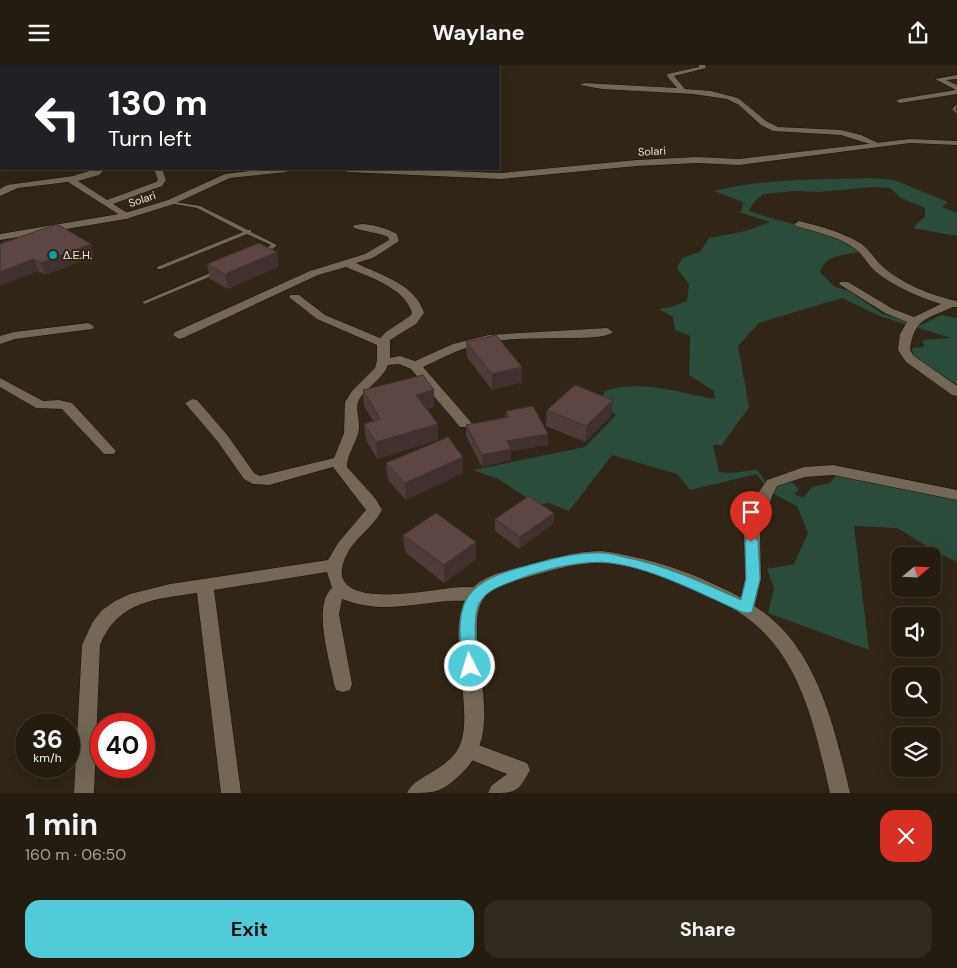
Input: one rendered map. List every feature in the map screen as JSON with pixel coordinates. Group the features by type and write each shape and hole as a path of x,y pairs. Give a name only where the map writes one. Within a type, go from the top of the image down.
{"street":[{"path":"683,91 669,75 701,70 703,68 702,65"},
{"path":"957,77 938,79 957,88"},
{"path":"584,85 616,89 683,91 733,99 773,129 842,131 858,135 876,145"},
{"path":"900,101 957,92"},
{"name":"Solari","path":"370,170 501,176 637,163 697,160 738,162 924,140 957,143"},
{"path":"0,193 12,187 70,180 98,173 100,170"},
{"path":"107,203 159,184 162,182 158,170"},
{"name":"Solari","path":"0,237 126,216 171,202 228,176 278,170"},
{"path":"70,180 126,216"},
{"path":"800,224 849,241 862,249 878,267 898,281 954,304"},
{"path":"179,335 314,273 369,255 394,241 393,236 382,230 372,227 358,227"},
{"path":"347,263 408,294 418,307 418,313 412,322 388,335 382,343 383,362 375,375 353,399 350,411 352,429 340,461 344,473 370,502 374,510 340,552 334,565 336,578 341,589 351,598 376,601 460,592 478,595"},
{"path":"844,284 889,311 914,321"},
{"path":"295,297 321,317 382,343"},
{"path":"954,304 914,321 906,334 905,353 913,362 957,392"},
{"path":"0,340 14,336 88,327"},
{"path":"414,366 475,341 505,337 608,332"},
{"path":"383,362 400,360 414,366 465,424"},
{"path":"0,382 41,405 59,404 67,406 109,451"},
{"path":"192,403 222,439 248,476 258,481 270,480 340,461"},
{"path":"747,608 753,579 752,532 766,491 772,483 804,472 833,470 957,495"},
{"path":"417,793 449,774 460,763 468,750 476,727 468,616 471,606 478,595 491,584 516,574 573,560 602,557 645,566 672,575 747,608 771,628 782,641 806,680 820,711 840,793"},
{"path":"84,793 91,645 94,631 104,617 129,600 146,595 334,565"},
{"path":"205,585 231,793"},
{"path":"341,589 334,596 330,614 343,684"},
{"path":"468,750 520,770 514,782 498,793"}],"lane":[{"path":"957,107 954,109 957,113"},
{"path":"171,202 198,207 274,245 253,256"},
{"path":"159,268 249,231"},
{"path":"145,302 226,267"}],"green space":[{"path":"871,178 894,180 948,202 942,207 957,213 957,236 913,228 925,216 925,208 901,198 890,188 874,187 819,192 795,191 763,194 754,202 749,211 834,237 859,252 831,259 822,266 820,272 835,287 849,291 883,314 921,325 941,315 957,318 957,385 914,357 912,348 924,347 923,340 951,338 882,317 842,298 759,323 738,346 749,407 722,445 713,445 719,472 731,473 757,470 771,489 783,483 792,482 799,490 794,494 803,498 812,487 830,483 838,473 957,500 957,562 941,554 941,547 928,547 897,528 854,526 869,650 768,613 774,588 767,569 794,564 808,533 797,506 770,492 757,474 690,490 677,474 612,455 569,511 549,503 538,505 498,479 473,470 585,447 616,415 599,404 605,391 632,386 660,388 715,399 714,391 689,375 690,336 675,330 673,317 659,309 687,301 689,284 677,268 682,258 700,252 709,238 746,231 770,222 739,212 742,210 743,202 714,191 752,184"}],"building":[{"path":"57,224 91,244 41,263 34,259 0,272 0,244"},
{"path":"259,243 277,252 225,274 207,264"},
{"path":"496,335 522,367 492,374 466,342"},
{"path":"423,375 434,390 416,395 438,424 376,442 364,424 380,419 363,390"},
{"path":"575,385 613,400 586,426 547,410"},
{"path":"533,406 548,434 507,441 511,449 482,455 466,425 509,417 506,411"},
{"path":"448,437 463,457 405,483 386,463"},
{"path":"529,496 554,513 520,537 495,519"},
{"path":"436,513 476,542 444,565 403,535"}],"place":[{"name":"Δ.Ε.Η.","path":"53,255"}],"route":[{"path":"470,666 468,616 471,606 475,597 482,589 502,579 549,565 591,557 602,557 645,566 672,575 710,590 747,608 753,579 751,542"}]}
